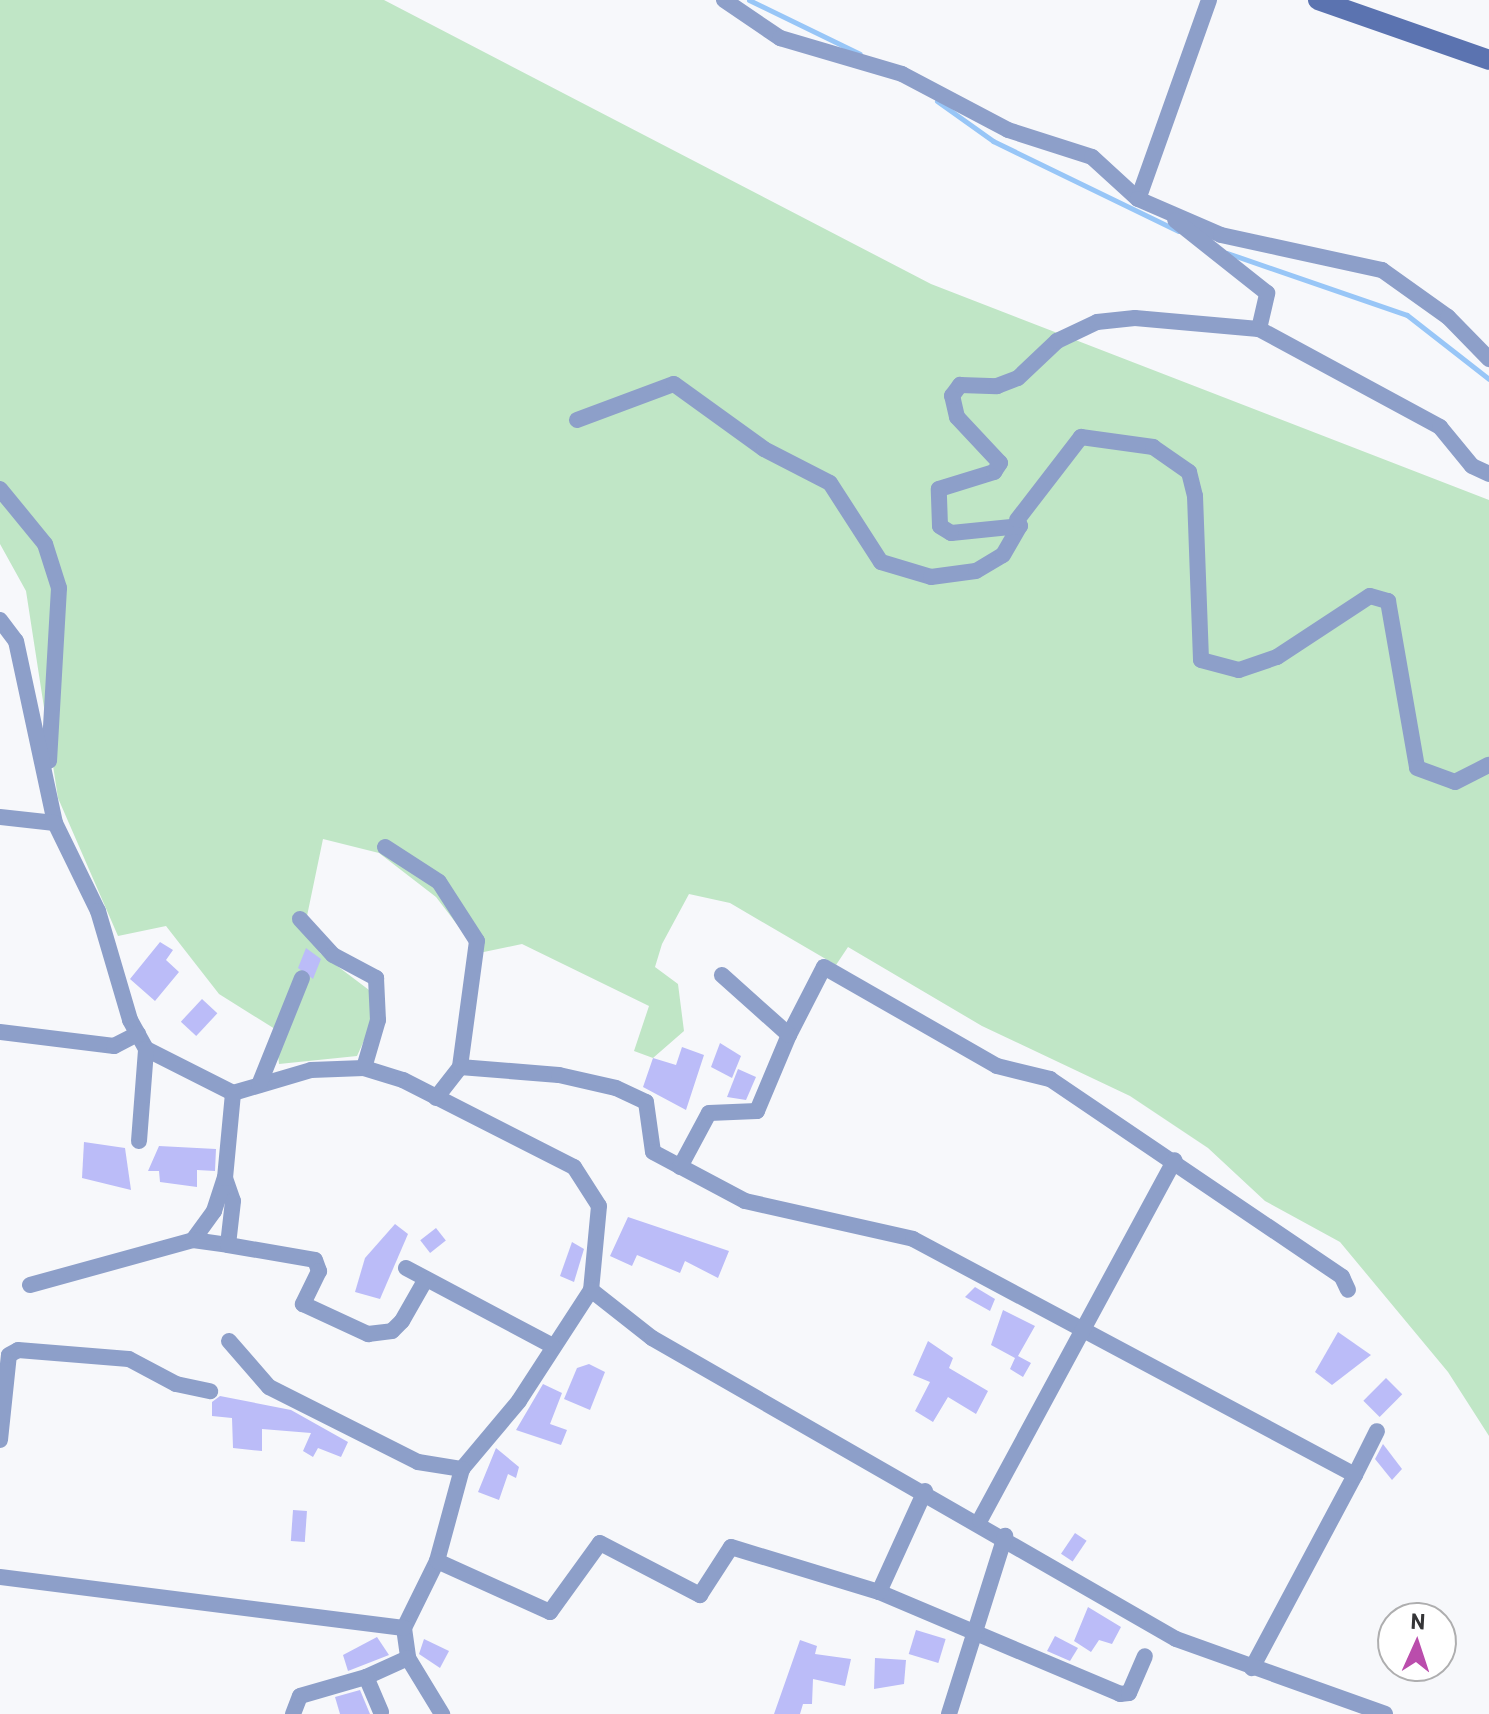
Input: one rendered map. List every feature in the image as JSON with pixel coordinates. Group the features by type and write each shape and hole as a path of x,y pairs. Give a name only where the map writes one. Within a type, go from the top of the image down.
{"street":[{"path":"724,0 780,38 902,74 1008,130 1092,157 1138,199 1175,220 1267,293 1259,329"},
{"path":"1138,199 1209,0"},
{"path":"1318,0 1489,60"},
{"path":"1175,220 1382,270 1448,317 1489,359"},
{"path":"1017,520 969,531 940,526 939,489 994,472 1000,463 957,417 952,396 960,385 997,386 1018,378 1057,341 1097,322 1135,318 1259,329 1440,427 1472,466 1489,474"},
{"path":"577,420 674,384 764,449 830,483 881,562 900,573 976,571 1015,541 1017,520 1081,437 1153,447 1189,472 1195,496 1201,660 1239,670 1277,657 1370,596 1388,601 1417,768 1455,782 1489,765"},
{"path":"0,489 45,544 59,588 50,799"},
{"path":"0,620 16,641 55,823 98,911 142,1042 139,1141"},
{"path":"0,817 55,823"},
{"path":"385,847 439,882 477,941 460,1067 436,1098"},
{"path":"300,919 333,955 376,978 378,1020 364,1068"},
{"path":"680,1167 709,1113 757,1111 789,1035 824,967 997,1066 1050,1079 1175,1160 1342,1277 1348,1290"},
{"path":"722,975 789,1035"},
{"path":"259,1085 302,978"},
{"path":"0,1032 114,1046 142,1042 233,1093 311,1070 364,1068 436,1098 574,1167 599,1206 591,1290 462,1469 437,1561 404,1628 408,1658 442,1714"},
{"path":"460,1067 559,1075 646,1102 653,1152 680,1167 745,1201 913,1239 1355,1475"},
{"path":"193,1240 214,1211 225,1178 233,1093"},
{"path":"980,1520 1086,1331 1175,1160"},
{"path":"225,1178 233,1201 228,1245"},
{"path":"30,1285 193,1240 228,1245 315,1260 319,1271 303,1304 368,1334 392,1331 402,1321 426,1279"},
{"path":"406,1268 553,1346"},
{"path":"591,1290 652,1338 980,1520 1176,1639 1385,1714"},
{"path":"229,1341 269,1387 418,1462 462,1469"},
{"path":"0,1440 9,1355 18,1350 129,1359 176,1384 210,1391"},
{"path":"1252,1668 1377,1431"},
{"path":"879,1592 925,1491"},
{"path":"949,1714 970,1629 1005,1536"},
{"path":"437,1561 550,1612 600,1543 700,1595 731,1547 879,1592 1120,1694 1129,1693 1145,1656"},
{"path":"0,1577 404,1628"},
{"path":"293,1714 300,1696 366,1677 408,1658"},
{"path":"366,1677 381,1712"}],"green space":[{"path":"0,0 384,0 931,284 1489,500 1489,1436 1448,1372 1340,1242 1265,1201 1208,1148 1130,1096 982,1026 848,947 836,965 730,903 689,894 662,944 655,967 678,984 684,1031 653,1058 634,1051 649,1006 522,944 479,953 436,897 379,853 323,839 307,916 320,953 369,990 372,1023 357,1056 279,1064 275,1029 219,994 166,926 118,936 58,798 26,591 0,544"}],"building":[{"path":"160,942 173,950 166,960 179,972 155,1001 130,979"},
{"path":"306,948 321,959 313,979 298,968"},
{"path":"202,999 217,1013 196,1036 181,1022"},
{"path":"720,1043 741,1056 732,1078 711,1067"},
{"path":"682,1047 704,1055 686,1110 643,1087 653,1058 676,1065"},
{"path":"738,1069 756,1077 746,1100 727,1097"},
{"path":"84,1142 125,1148 131,1190 82,1178"},
{"path":"159,1146 216,1149 215,1171 197,1170 197,1187 160,1182 159,1171 148,1171"},
{"path":"628,1217 729,1251 718,1278 685,1261 680,1273 637,1255 632,1266 610,1256"},
{"path":"395,1224 408,1234 380,1299 355,1292 365,1258"},
{"path":"436,1228 446,1241 430,1253 420,1240"},
{"path":"572,1242 584,1249 574,1282 560,1276"},
{"path":"975,1287 995,1299 990,1311 965,1297"},
{"path":"1003,1310 1035,1326 1018,1356 1031,1363 1023,1377 1010,1369 1015,1358 991,1345"},
{"path":"1338,1332 1371,1355 1332,1385 1315,1372"},
{"path":"928,1341 953,1358 949,1368 988,1391 976,1414 948,1397 933,1422 915,1411 930,1382 913,1375"},
{"path":"589,1364 605,1372 590,1410 564,1399 577,1368"},
{"path":"1386,1378 1402,1394 1380,1417 1363,1401"},
{"path":"543,1384 562,1393 550,1424 567,1430 561,1445 516,1430"},
{"path":"220,1396 291,1410 348,1442 341,1457 318,1448 313,1457 303,1451 311,1433 262,1429 262,1451 233,1448 232,1418 212,1416 212,1402"},
{"path":"1383,1444 1402,1469 1392,1480 1375,1459"},
{"path":"496,1448 519,1467 516,1478 508,1474 499,1500 478,1492"},
{"path":"293,1510 307,1511 305,1542 291,1541"},
{"path":"1075,1533 1087,1541 1073,1562 1061,1554"},
{"path":"1088,1607 1121,1627 1112,1644 1099,1640 1091,1652 1074,1641"},
{"path":"916,1630 946,1639 938,1663 909,1654"},
{"path":"1055,1636 1078,1648 1070,1661 1047,1651"},
{"path":"377,1637 389,1655 348,1671 343,1655"},
{"path":"424,1639 449,1651 440,1668 419,1654"},
{"path":"800,1640 817,1646 815,1654 851,1659 845,1686 813,1679 812,1704 803,1704 800,1714 774,1714"},
{"path":"875,1658 906,1660 904,1684 874,1689"},
{"path":"360,1690 370,1714 340,1714 335,1697"}],"waterway":[{"path":"749,0 860,54"},
{"path":"937,101 993,141 1178,231"},
{"path":"1227,253 1407,315 1489,379"}]}
